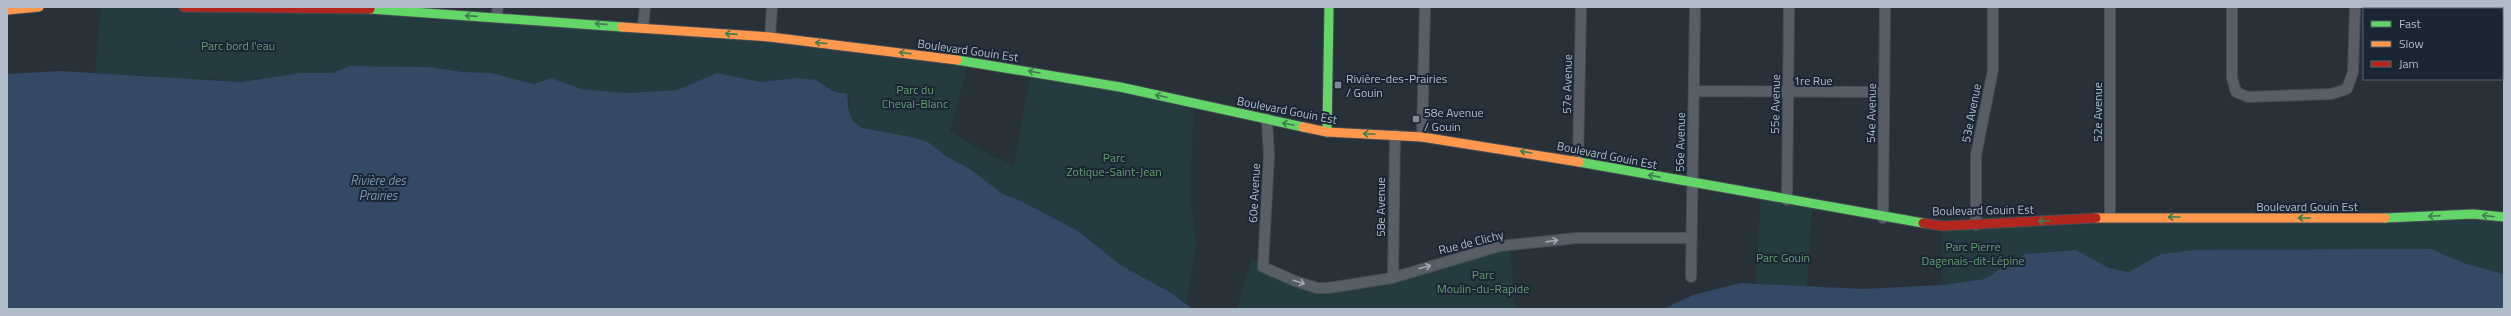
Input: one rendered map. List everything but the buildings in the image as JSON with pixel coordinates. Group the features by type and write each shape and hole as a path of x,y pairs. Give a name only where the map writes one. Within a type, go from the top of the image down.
{"street":[{"path":"7,10 39,7"},
{"name":"Boulevard Gouin Est","path":"184,7 243,9 374,8 497,12 643,27 770,37 969,61 1120,87 1327,132 1422,137 1578,161 1692,184 1883,218 1943,226 2110,217 2398,218 2473,214 2504,217"},
{"path":"643,27 646,7"},
{"path":"770,37 772,7"},
{"path":"1327,132 1330,7"},
{"path":"1422,137 1424,7"},
{"name":"57e Avenue","path":"1578,161 1581,7"},
{"name":"56e Avenue","path":"1691,277 1695,7"},
{"name":"55e Avenue","path":"1787,200 1790,7"},
{"name":"54e Avenue","path":"1883,218 1885,7"},
{"name":"53e Avenue","path":"1976,225 1976,155 1993,70 1993,7"},
{"name":"52e Avenue","path":"2110,7 2110,217"},
{"path":"2232,7 2232,78 2236,92 2248,97 2342,93 2351,84 2353,72 2354,7"},
{"name":"1re Rue","path":"1694,91 1788,93 1884,92"},
{"name":"60e Avenue","path":"1263,267 1269,156 1267,119"},
{"name":"58e Avenue","path":"1392,278 1395,136"},
{"name":"Rue de Clichy","path":"1263,267 1294,281 1318,288 1339,287 1392,278 1500,246 1592,237 1691,238"}],"green space":[{"path":"101,7 374,9 439,22 440,19 496,17 969,61 950,131 988,154 1014,165 1031,72 1194,102 1190,196 1196,241 1187,304 1122,266 1078,231 1023,202 1003,194 970,169 949,158 928,142 862,128 853,121 849,112 850,100 842,91 833,91 828,87 796,78 761,82 717,73 677,90 627,93 582,89 551,78 534,84 492,73 463,72 429,67 349,66 333,73 301,73 240,82 209,79 182,80 139,75 95,75"},
{"path":"2438,7 2494,7 2494,8"},
{"name":"Parc Gouin","path":"1761,196 1812,205 1807,286 1755,284"},
{"name":"Parc Pierre Dagenais-dit-Lépine","path":"2504,217 2504,274 2464,263 2431,249 2161,254 2130,272 2109,268 2076,250 2025,254 1984,279 1943,285 1943,226"},
{"name":"Parc Moulin-du-Rapide","path":"1510,246 1515,309 1237,309 1252,258 1263,267 1328,288"}],"water":[{"name":"Rivière des Prairies","path":"349,66 429,67 463,72 492,73 534,84 551,78 582,89 627,93 677,90 717,73 761,82 796,78 816,80 833,91 847,94 849,112 853,121 862,128 911,137 928,142 949,158 970,169 1003,194 1023,202 1078,231 1122,266 1168,291 1193,309 7,309 7,74 60,71 240,82 301,73 333,73"},
{"path":"2431,249 2464,263 2504,274 2504,309 1663,309 1693,295 1740,283 1862,289 1943,285 1984,279 2025,254 2076,250 2109,268 2129,272 2161,254 2193,250"}],"traffic: fast":[{"path":"1327,132 1329,7"},
{"path":"370,9 622,27"},
{"path":"957,60 1120,87 1303,127"},
{"path":"1579,162 1923,223"},
{"path":"2385,218 2473,214 2504,217"}],"traffic: slow":[{"path":"7,10 39,7"},
{"path":"622,27 770,37 957,60"},
{"path":"1303,127 1327,132 1422,137 1579,162"},
{"path":"2096,218 2385,218"}],"traffic: jam":[{"path":"184,7 370,9"},
{"path":"1923,223 1943,226 2096,218"}],"place":[{"name":"Rivière-des-Prairies / Gouin","path":"1338,85"},
{"name":"58e Avenue / Gouin","path":"1416,119"}],"park label":[{"name":"Parc bord l'eau","path":"238,45"},
{"name":"Parc du Cheval-Blanc","path":"915,96"},
{"name":"Parc Zotique-Saint-Jean","path":"1114,164"}]}
